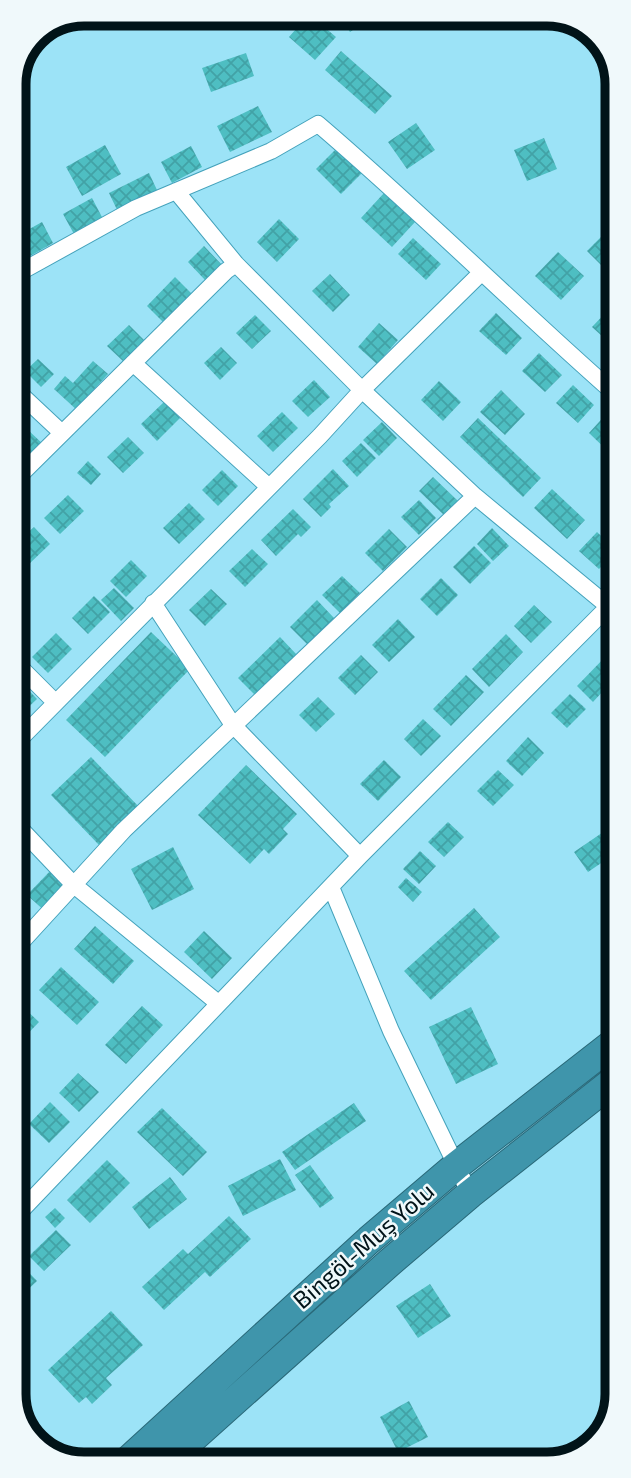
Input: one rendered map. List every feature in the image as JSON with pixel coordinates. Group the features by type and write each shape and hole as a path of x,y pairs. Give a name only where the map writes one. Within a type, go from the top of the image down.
{"highway":[{"name":"Bingöl-Muş Yolu","path":"137,1452 369,1240 456,1167 605,1050"},
{"name":"Bingöl-Muş Yolu","path":"177,1452 470,1194 605,1088"}],"street":[{"path":"26,269 136,208 271,151 318,124 373,171 481,274 605,385"},
{"path":"176,191 236,264 362,390 475,496 605,598"},
{"path":"26,469 236,264"},
{"path":"26,732 320,436 362,390 481,274"},
{"path":"133,363 269,486"},
{"path":"26,399 62,433"},
{"path":"26,937 124,830 475,496"},
{"path":"153,603 233,725 360,856"},
{"path":"26,1206 360,856 605,609"},
{"path":"26,673 55,702"},
{"path":"26,835 74,885 218,1003"},
{"path":"331,887 391,1031 470,1194"}],"building":[{"path":"299,26 323,26 336,37 315,60 289,37"},
{"path":"346,26 359,26 350,32"},
{"path":"341,51 392,96 375,114 325,70"},
{"path":"246,53 254,76 211,92 202,68"},
{"path":"258,106 272,132 230,152 217,126"},
{"path":"416,123 435,150 407,169 388,142"},
{"path":"544,138 557,169 527,181 514,150"},
{"path":"105,145 121,174 82,196 66,167"},
{"path":"191,146 202,167 172,183 161,162"},
{"path":"337,148 363,172 341,194 316,169"},
{"path":"149,173 157,190 133,202 120,216 109,193"},
{"path":"384,193 415,222 392,247 361,218"},
{"path":"92,198 103,219 74,234 63,214"},
{"path":"279,219 299,239 277,262 257,242"},
{"path":"42,222 53,243 26,258 26,231"},
{"path":"605,233 605,269 587,251"},
{"path":"413,238 441,264 426,280 398,254"},
{"path":"204,246 222,265 205,280 188,262"},
{"path":"558,252 584,276 561,300 535,276"},
{"path":"330,274 350,295 333,312 312,291"},
{"path":"175,277 192,294 163,322 147,306"},
{"path":"496,313 522,338 506,355 479,331"},
{"path":"605,313 605,339 592,327"},
{"path":"255,315 271,331 252,349 236,333"},
{"path":"379,323 398,340 377,364 358,347"},
{"path":"129,325 145,341 124,362 107,346"},
{"path":"221,347 237,363 220,380 204,363"},
{"path":"539,353 562,375 545,392 522,371"},
{"path":"38,359 54,374 41,387 26,370"},
{"path":"93,361 108,374 88,396 90,399 79,412 54,389 65,376 73,383"},
{"path":"314,380 330,397 308,417 292,401"},
{"path":"439,381 461,402 443,421 421,400"},
{"path":"573,385 594,405 578,423 556,403"},
{"path":"501,390 525,414 505,435 480,412"},
{"path":"164,402 180,418 157,441 141,424"},
{"path":"282,412 298,428 273,452 257,436"},
{"path":"605,415 605,448 589,433"},
{"path":"478,418 541,478 523,497 460,437"},
{"path":"382,422 397,438 379,456 363,440"},
{"path":"26,430 45,446 26,464"},
{"path":"128,437 144,453 123,473 107,457"},
{"path":"361,443 376,458 357,477 342,461"},
{"path":"88,461 101,474 91,485 77,473"},
{"path":"333,469 349,486 329,504 331,507 321,517 303,499"},
{"path":"222,470 238,486 218,506 202,490"},
{"path":"433,477 459,502 445,516 419,491"},
{"path":"552,489 585,520 567,539 534,508"},
{"path":"68,495 84,511 60,534 44,518"},
{"path":"419,500 436,518 419,535 401,517"},
{"path":"189,503 205,519 179,544 163,528"},
{"path":"293,509 311,527 301,537 298,534 276,556 261,540"},
{"path":"34,527 50,544 28,565 26,563 26,535"},
{"path":"492,528 509,546 493,561 477,544"},
{"path":"389,529 407,547 383,571 365,553"},
{"path":"597,532 605,540 605,563 599,569 579,551"},
{"path":"474,546 491,563 470,584 453,567"},
{"path":"252,549 268,564 245,587 229,571"},
{"path":"131,560 147,576 126,597 110,581"},
{"path":"342,576 360,593 340,613 322,595"},
{"path":"441,578 458,595 437,616 420,599"},
{"path":"114,588 134,608 121,621 101,600"},
{"path":"211,589 227,604 205,626 189,610"},
{"path":"94,596 110,612 88,634 72,618"},
{"path":"317,600 334,618 308,645 290,627"},
{"path":"534,605 552,622 531,643 514,626"},
{"path":"398,619 415,637 389,662 372,645"},
{"path":"151,632 190,669 105,757 66,720"},
{"path":"56,633 72,649 48,673 32,657"},
{"path":"506,634 523,652 489,687 472,669"},
{"path":"280,637 297,655 256,696 238,678"},
{"path":"361,655 378,672 355,695 338,678"},
{"path":"605,657 605,689 593,702 577,686"},
{"path":"466,675 484,692 451,726 433,709"},
{"path":"26,687 37,699 26,709"},
{"path":"570,694 586,709 567,728 551,713"},
{"path":"318,697 335,714 316,732 299,715"},
{"path":"423,719 441,736 421,756 404,739"},
{"path":"528,737 544,753 522,776 506,761"},
{"path":"91,757 139,807 99,845 51,795"},
{"path":"384,760 401,777 378,801 360,784"},
{"path":"246,765 297,814 283,829 288,834 269,854 264,849 250,864 198,815"},
{"path":"498,770 514,785 493,806 477,791"},
{"path":"448,822 464,837 444,857 428,842"},
{"path":"605,831 605,860 588,872 574,852"},
{"path":"173,847 194,889 152,910 131,869"},
{"path":"420,851 436,866 419,884 403,869"},
{"path":"52,869 70,886 46,912 27,895"},
{"path":"406,878 422,892 413,902 398,887"},
{"path":"474,908 500,937 431,1000 404,971"},
{"path":"26,918 34,925 26,933"},
{"path":"95,926 134,961 113,984 74,949"},
{"path":"204,931 232,958 212,979 184,952"},
{"path":"61,967 99,1002 77,1025 39,990"},
{"path":"142,1006 163,1025 126,1064 105,1045"},
{"path":"471,1007 498,1064 456,1084 429,1027"},
{"path":"26,1010 39,1022 26,1036"},
{"path":"78,1073 99,1092 79,1112 59,1093"},
{"path":"50,1102 70,1122 49,1143 29,1124"},
{"path":"354,1103 366,1121 295,1170 282,1152"},
{"path":"162,1108 207,1152 183,1176 137,1132"},
{"path":"280,1159 296,1190 243,1216 228,1186"},
{"path":"107,1160 130,1183 90,1223 67,1200"},
{"path":"310,1165 334,1198 320,1208 295,1175"},
{"path":"170,1177 187,1199 149,1229 132,1207"},
{"path":"55,1208 65,1218 55,1228 45,1217"},
{"path":"229,1216 251,1239 210,1277 205,1272 164,1310 142,1287 183,1249 188,1254"},
{"path":"56,1230 71,1245 44,1271 29,1256"},
{"path":"26,1269 37,1281 26,1291"},
{"path":"430,1284 451,1316 418,1338 396,1306"},
{"path":"111,1311 143,1345 106,1378 112,1385 92,1404 86,1397 79,1403 48,1370"},
{"path":"409,1401 428,1437 398,1452 380,1417"}]}
